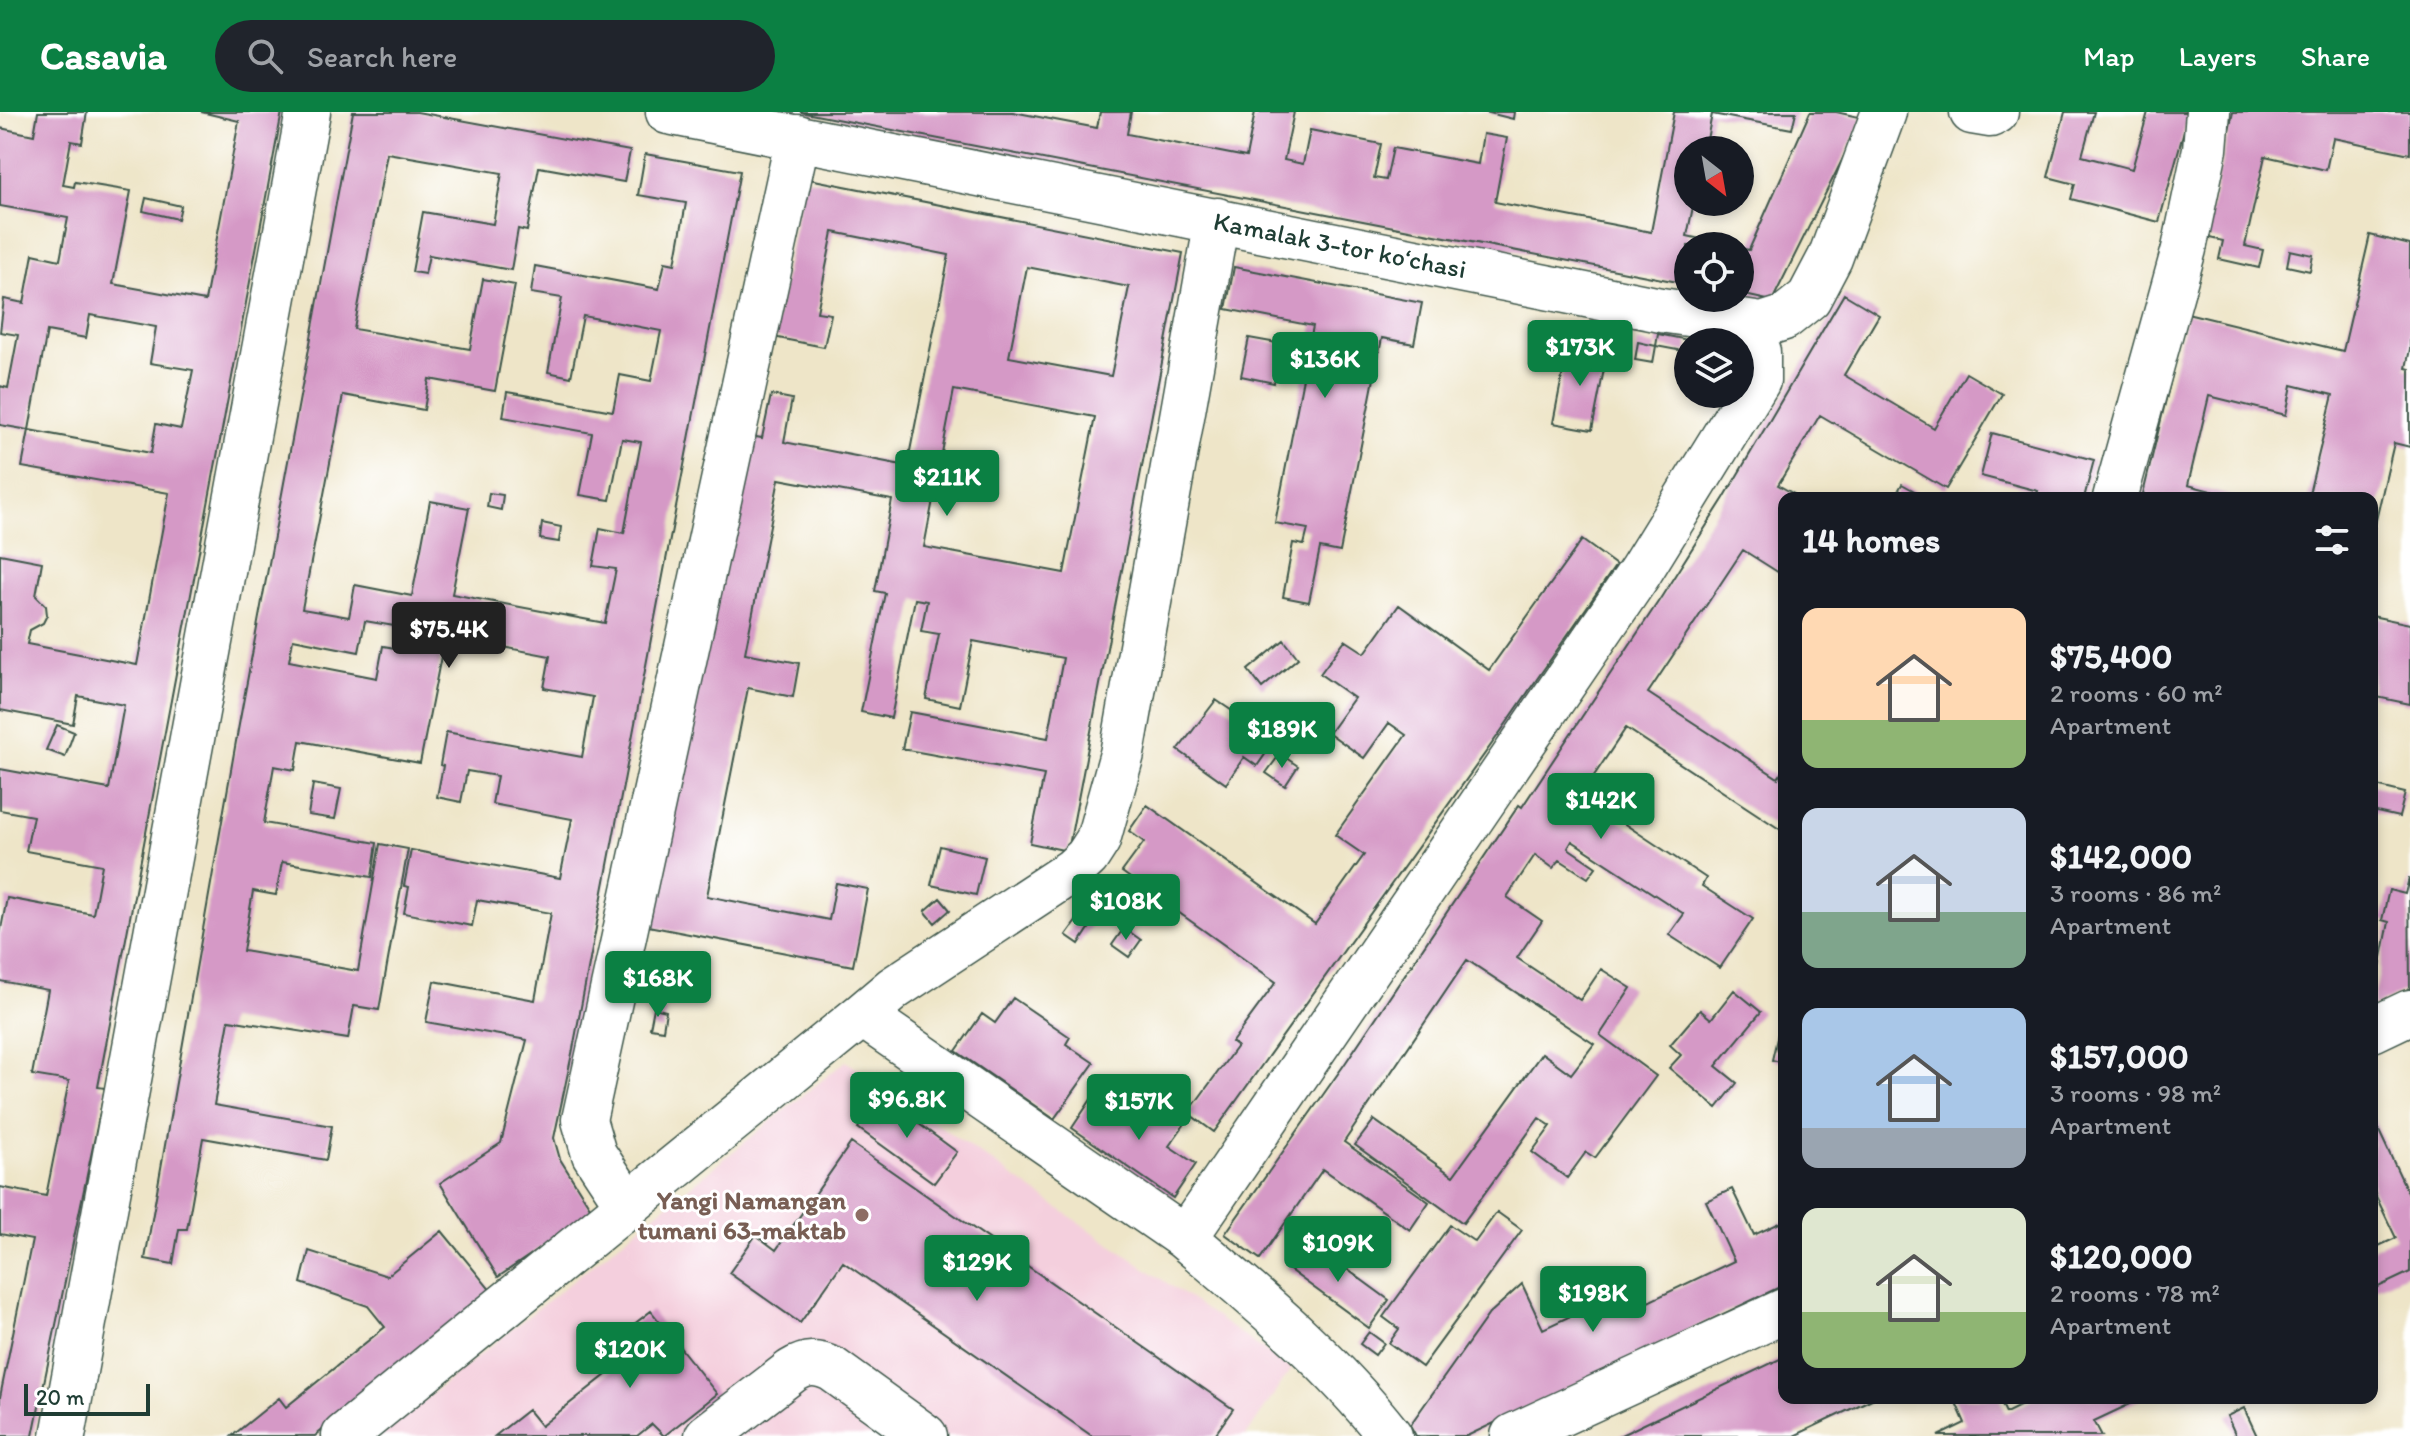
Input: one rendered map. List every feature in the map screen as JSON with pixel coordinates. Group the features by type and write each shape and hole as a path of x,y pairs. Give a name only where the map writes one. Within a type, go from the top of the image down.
{"street":[{"path":"63,1436 308,112"},
{"name":"Kamalak 3-tor koʻchasi","path":"668,112 1661,310 1762,325 1784,318 1809,298 1830,258 1884,112"},
{"path":"1972,112 1990,115 1996,112"},
{"path":"2117,492 2184,249 2205,149 2208,112"},
{"path":"627,1204 594,1154 584,1120 798,137"},
{"path":"344,1436 894,988 1073,870 1087,857 1098,840 1122,754 1217,220"},
{"path":"1185,1238 1631,585 1758,381 1758,352 1747,324"},
{"path":"2378,1027 2410,1012"},
{"path":"862,1015 1185,1238 1299,1336 1351,1389 1390,1436"},
{"path":"1513,1436 1778,1314"},
{"path":"707,1436 805,1363 819,1363 832,1369 920,1435"}],"shaded area":[{"name":"Yangi Namangan tumani 63-maktab","path":"846,1061 1291,1369 1246,1436 379,1436"}],"building":[{"path":"38,112 87,112 82,143 71,141 63,185 74,187 75,182 131,191 113,284 205,301 239,121 201,112 282,112 98,1087 105,1088 33,1436 0,1436 0,1397 32,1240 0,1234 0,1187 46,1196 69,1081 32,1075 48,990 0,981 0,934 7,898 93,914 102,865 26,851 33,816 0,810 0,769 109,789 124,705 78,696 73,724 0,710 0,554 42,562 36,596 46,606 47,615 43,623 30,630 27,644 137,665 169,493 22,467 29,430 0,425 0,386 8,388 18,335 0,332 4,299 24,303 33,254 60,260 68,218 0,206 0,128 34,135","holes":["90,315 156,327 150,363 193,370 181,429 156,424 151,453 29,430 47,331 86,338"]},
{"path":"353,112 417,112 630,151 624,182 539,167 527,231 518,229 511,270 429,255 425,274 412,272 423,212 493,224 502,173 387,153 354,329 470,349 483,279 515,285 495,391 429,379 424,410 343,395 302,609 349,617 355,585 412,596 430,501 469,508 452,594 605,623 616,569 593,566 600,528 624,533 641,442 622,439 610,500 580,495 592,433 503,417 507,392 613,411 620,375 651,381 661,331 583,316 571,377 548,372 562,298 531,293 535,266 659,289 665,262 675,264 686,203 638,195 645,154 740,171 554,1138 560,1159 593,1212 498,1277 440,1183 501,1143 527,1040 426,1022 434,981 535,1000 551,913 477,900 472,926 404,913 409,887 404,886 411,850 560,878 572,819 492,804 497,776 467,771 461,802 437,797 446,732 582,757 593,697 544,688 550,656 445,636 420,763 300,741 295,770 274,766 264,823 377,843 372,877 282,862 276,895 253,891 243,951 358,971 380,844 408,849 379,1010 354,1006 348,1039 229,1020 214,1105 332,1126 326,1160 203,1138 187,1229 179,1229 173,1264 145,1259 238,730","holes":["409,612 448,620 445,636 406,628","365,621 406,628 401,649 383,646 377,678 289,661 293,639 359,652"]},
{"path":"800,112 1013,112 1097,128 1100,112 1131,112 1127,134 1246,157 1255,112 1294,112 1284,160 1303,164 1310,130 1381,144 1374,178 1386,180 1393,148 1478,164 1483,134 1507,138 1495,202 1651,232 1674,112 1796,112 1792,129 1712,114 1708,136 1674,136 1674,216 1691,216 1688,232 1674,232 1674,281"},
{"path":"1485,112 1514,112 1513,119"},
{"path":"1810,112 1836,112 1863,118 1772,301 1754,297 1754,239"},
{"path":"2065,112 2094,112 2082,156 2132,169 2148,112 2189,112 2159,222 2071,199 2075,184 2048,177"},
{"path":"2233,112 2410,112 2410,154 2333,138 2326,170 2265,156 2245,246 2263,250 2259,268 2219,259 2223,241 2205,237"},
{"path":"804,178 1183,253 1068,851 1030,843 1044,775 902,749 910,712 1048,738 1063,658 973,641 960,706 926,699 939,634 921,631 927,601 915,599 891,718 861,712 885,593 875,591 892,500 779,479 745,653 799,663 793,697 748,688 707,896 829,920 836,883 868,889 853,966 648,926 744,435 762,438 771,395 792,399 784,442 907,466 949,255 833,232 817,312 831,314 824,347 773,337","holes":["1027,267 1129,287 1111,376 1009,357","954,390 1095,417 1064,573 924,547"]},
{"path":"146,198 181,206 178,219 143,211"},
{"path":"2370,235 2410,245 2410,349 2406,368 2410,369 2410,447 2394,443 2378,512 2378,492 2309,492 2333,395 2292,385 2286,415 2209,396 2188,485 2215,492 2143,492 2187,313 2343,351"},
{"path":"2290,250 2313,255 2310,271 2287,266"},
{"path":"1234,267 1422,303 1414,344 1382,338 1340,552 1320,548 1309,602 1283,597 1293,543 1304,545 1308,529 1275,523 1313,326 1226,309"},
{"path":"1844,294 1879,315 1844,375 1934,428 1966,373 2002,394 1946,489 1820,415 1778,485 1790,492 1778,492 1778,572 1743,550 1648,693 1778,778 1778,828 1626,728 1581,795 1706,878 1702,886 1753,919 1720,968 1669,935 1684,914 1572,841 1568,848 1596,867 1588,878 1560,860 1553,868 1535,855 1507,897 1542,921 1517,958 1580,1000 1601,969 1631,988 1600,1035 1656,1076 1595,1158 1586,1152 1567,1178 1532,1152 1551,1126 1539,1118 1463,1223 1355,1145 1374,1120 1453,1176 1542,1053 1571,1074 1594,1044 1467,960 1344,1142 1429,1202 1410,1230 1323,1169 1260,1259 1225,1234 1344,1065 1519,805 1522,807 1724,498"},
{"path":"1658,334 1674,337 1674,349 1656,346"},
{"path":"1249,338 1282,344 1274,383 1241,376"},
{"path":"1638,342 1656,346 1653,363 1635,360"},
{"path":"1568,346 1607,354 1592,430 1553,423"},
{"path":"1992,433 2094,460 2086,492 2038,492 1981,476"},
{"path":"1902,484 1916,492 1897,492"},
{"path":"489,493 503,495 501,510 487,507"},
{"path":"542,523 561,527 559,542 540,539"},
{"path":"1582,540 1616,565 1214,1132 1188,1113 1237,1046 1232,1042 1276,982 1122,872 1144,842 1129,831 1147,805 1315,924 1364,855 1335,835 1406,735 1389,723 1364,758 1329,733 1354,698 1320,674 1345,640 1365,653 1399,605 1489,670"},
{"path":"2378,617 2410,624 2410,704 2378,697"},
{"path":"1284,640 1298,658 1262,688 1248,670"},
{"path":"1216,700 1275,740 1257,766 1244,757 1226,784 1178,750"},
{"path":"57,725 74,732 65,757 46,750"},
{"path":"1280,754 1298,766 1285,786 1266,773"},
{"path":"313,784 341,789 335,819 308,815"},
{"path":"2378,786 2405,793 2399,817 2378,812"},
{"path":"940,846 985,857 976,895 931,885"},
{"path":"2409,878 2410,988 2378,1005 2378,978 2389,922 2382,920 2389,890 2405,894"},
{"path":"940,898 950,910 935,923 925,911"},
{"path":"1082,913 1094,921 1079,944 1066,935"},
{"path":"1124,928 1141,940 1129,957 1112,945"},
{"path":"1734,990 1761,1012 1716,1066 1737,1083 1717,1108 1669,1068 1681,1055 1670,1045 1700,1010 1711,1019"},
{"path":"1013,998 1070,1037 1066,1044 1094,1063 1054,1119 956,1051 982,1014 995,1023"},
{"path":"654,1008 666,1011 663,1030 650,1028"},
{"path":"1778,1034 1778,1062 1772,1060"},
{"path":"1094,1095 1131,1120 1146,1099 1184,1125 1169,1146 1196,1164 1173,1198 1072,1128"},
{"path":"881,1096 957,1152 934,1183 858,1128"},
{"path":"2378,1129 2410,1197 2410,1272 2378,1287 2378,1246 2396,1238 2378,1200"},
{"path":"851,1143 1233,1409 1214,1436 1092,1436 843,1262 800,1323 729,1273 756,1235 776,1250"},
{"path":"1732,1189 1754,1235 1778,1224 1778,1288 1467,1436 1416,1436 1410,1425 1489,1314 1522,1284 1543,1329 1613,1296 1621,1315 1734,1261 1706,1201"},
{"path":"1497,1212 1522,1230 1422,1367 1389,1343 1399,1329 1383,1317 1450,1225 1475,1242"},
{"path":"442,1231 492,1292 315,1436 232,1436 279,1398 286,1407 385,1327 368,1306 301,1283 309,1251 387,1276"},
{"path":"1307,1240 1389,1300 1369,1328 1287,1268"},
{"path":"651,1311 717,1394 664,1436 652,1424 637,1436 495,1436 528,1410 541,1426 611,1371 597,1353"},
{"path":"1369,1332 1384,1343 1375,1355 1360,1344"},
{"path":"1778,1360 1778,1404 1861,1404 1794,1436 1619,1436"},
{"path":"1957,1404 2002,1404 2006,1413 2024,1404 2130,1404 2094,1421 2102,1436 1938,1436 1965,1423"},
{"path":"2244,1408 2257,1436 2236,1436 2227,1416"}],"place":[{"name":"Yangi Namangan tumani 63-maktab","path":"862,1215"}]}
